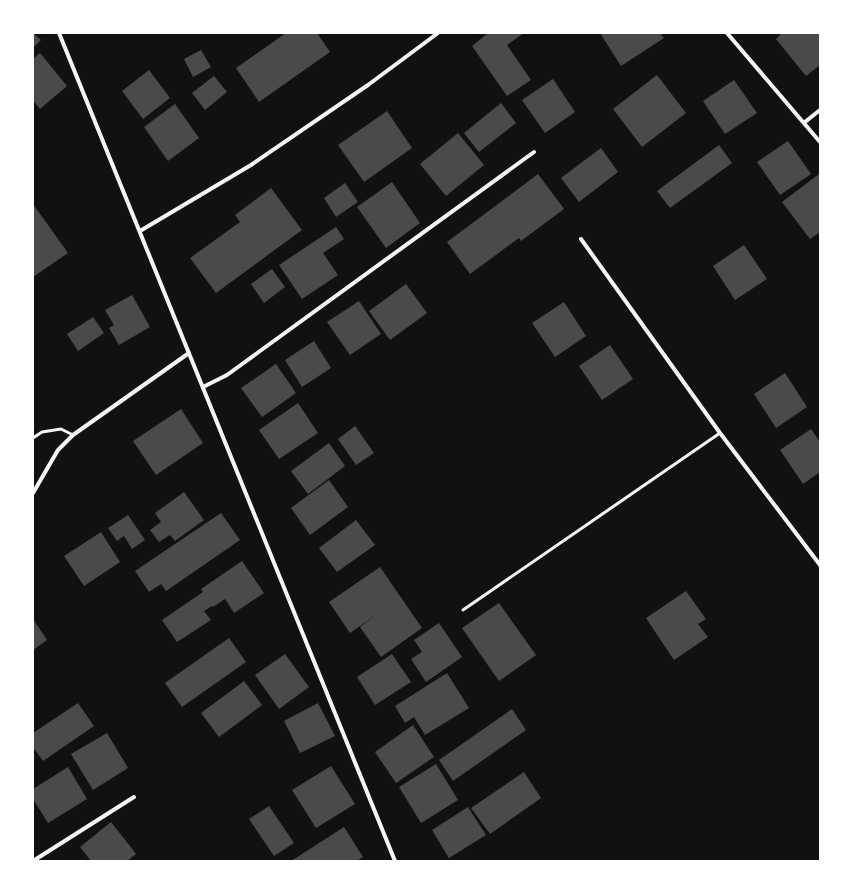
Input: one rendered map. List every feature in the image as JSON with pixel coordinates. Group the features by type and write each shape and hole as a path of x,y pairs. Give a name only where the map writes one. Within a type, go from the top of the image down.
{"street":[{"path":"59,33 395,861"},
{"path":"140,231 251,165 368,85 438,33"},
{"path":"727,33 805,122 820,142"},
{"path":"805,122 820,110"},
{"path":"203,387 227,375 534,152"},
{"path":"580,239 720,432 820,565"},
{"path":"33,493 58,450 73,435 189,353"},
{"path":"33,861 134,797"}],"lane":[{"path":"33,438 42,432 61,429 73,435"},
{"path":"463,610 720,432"}],"building":[{"path":"33,33 41,40 33,48"},
{"path":"286,33 317,33 330,52 259,102 236,68"},
{"path":"488,33 524,33 507,45 531,80 507,96 472,46"},
{"path":"600,33 660,33 664,38 621,66"},
{"path":"782,33 820,33 820,65 806,76 776,39"},
{"path":"201,50 211,67 193,77 184,59"},
{"path":"40,53 67,86 40,109 33,100 33,59"},
{"path":"149,70 170,98 143,119 122,91"},
{"path":"657,75 686,113 642,147 613,109"},
{"path":"214,76 227,92 205,110 192,93"},
{"path":"553,79 575,112 545,133 522,100"},
{"path":"734,80 757,113 725,134 703,101"},
{"path":"501,103 516,123 479,152 464,133"},
{"path":"175,104 199,138 168,161 144,127"},
{"path":"387,111 412,148 364,182 338,145"},
{"path":"458,133 484,165 446,196 420,164"},
{"path":"788,141 811,174 780,195 757,162"},
{"path":"719,145 732,163 670,208 657,191"},
{"path":"601,148 618,172 579,202 561,178"},
{"path":"538,174 564,209 521,241 519,238 470,274 447,242"},
{"path":"819,174 820,232 810,239 782,202"},
{"path":"392,182 420,223 386,248 357,207"},
{"path":"345,183 358,202 336,217 324,198"},
{"path":"271,188 302,230 216,293 190,258 240,222 235,215"},
{"path":"33,204 68,253 33,277"},
{"path":"336,227 344,239 323,253 338,275 302,299 279,265"},
{"path":"744,245 767,279 735,300 713,266"},
{"path":"272,269 285,287 264,303 251,284"},
{"path":"406,284 427,313 390,340 369,311"},
{"path":"132,295 150,327 119,345 109,328 114,325 105,310"},
{"path":"359,301 381,334 350,355 327,322"},
{"path":"564,302 586,336 555,357 532,323"},
{"path":"93,317 104,333 78,351 67,334"},
{"path":"314,341 331,368 302,387 285,360"},
{"path":"610,345 633,379 602,400 579,366"},
{"path":"276,364 296,393 262,417 241,388"},
{"path":"785,373 807,407 776,428 754,394"},
{"path":"298,403 318,433 279,459 259,430"},
{"path":"181,409 203,443 156,475 133,441"},
{"path":"355,426 374,453 356,465 338,439"},
{"path":"811,429 820,442 820,472 803,484 780,450"},
{"path":"329,443 345,466 308,494 291,471"},
{"path":"329,480 348,507 310,535 291,508"},
{"path":"184,492 204,520 175,541 170,535 159,542 150,530 161,522 155,513"},
{"path":"221,513 240,540 166,591 161,584 149,592 135,571"},
{"path":"128,515 145,540 132,549 124,536 117,541 108,528"},
{"path":"356,520 375,545 337,572 319,548"},
{"path":"101,532 120,562 84,586 64,556"},
{"path":"242,561 264,593 234,613 225,599 213,607 212,606 204,611 211,620 177,642 162,620 203,592 201,589"},
{"path":"380,567 422,628 381,657 360,627 377,614 350,633 329,602"},
{"path":"686,591 706,619 698,624 708,637 674,660 646,618"},
{"path":"499,603 536,655 499,681 462,628"},
{"path":"33,619 47,640 33,650"},
{"path":"439,623 462,657 426,682 411,659 422,652 414,640"},
{"path":"229,638 246,662 182,707 165,683"},
{"path":"285,654 309,687 279,709 255,675"},
{"path":"392,654 411,682 375,705 357,677"},
{"path":"447,673 469,708 425,735 414,717 405,723 395,706"},
{"path":"244,681 262,705 219,737 201,713"},
{"path":"78,703 94,726 43,761 33,747 33,733"},
{"path":"318,703 335,736 300,753 284,721"},
{"path":"512,709 526,730 453,781 439,760"},
{"path":"413,725 434,757 396,783 375,752"},
{"path":"107,733 128,768 93,790 71,754"},
{"path":"436,764 458,800 421,823 399,787"},
{"path":"331,766 355,804 316,828 292,790"},
{"path":"68,767 87,799 48,823 33,799 33,789"},
{"path":"524,772 541,798 490,834 471,808"},
{"path":"269,806 294,843 274,856 249,819"},
{"path":"468,807 486,835 449,858 432,830"},
{"path":"111,822 136,854 127,861 91,861 80,847"},
{"path":"344,827 363,857 356,861 291,861"}]}
